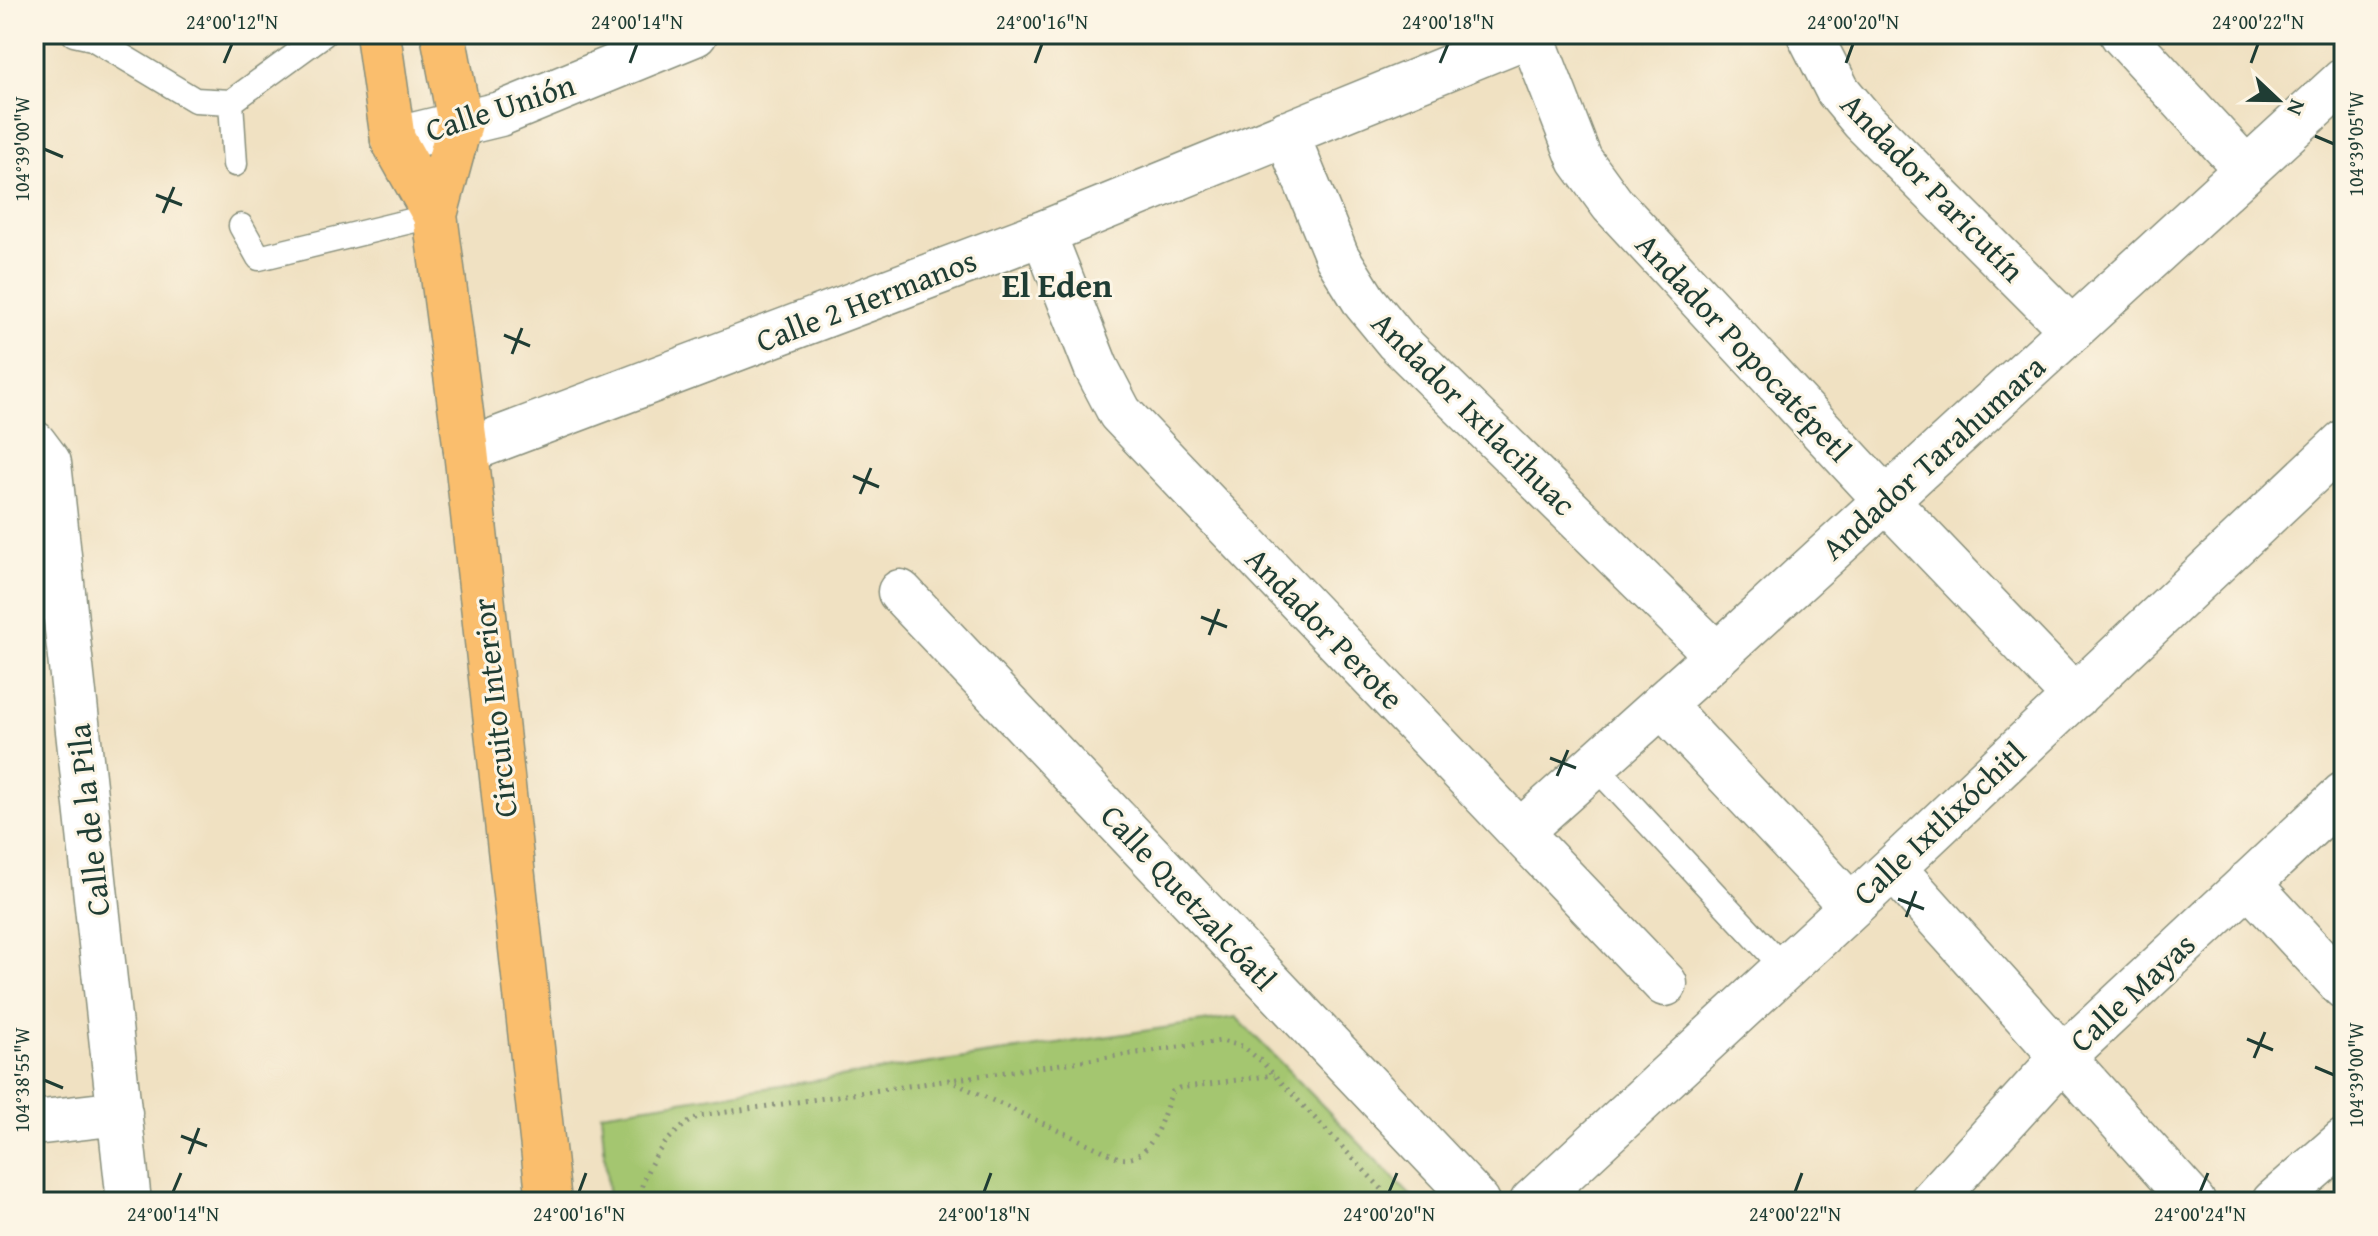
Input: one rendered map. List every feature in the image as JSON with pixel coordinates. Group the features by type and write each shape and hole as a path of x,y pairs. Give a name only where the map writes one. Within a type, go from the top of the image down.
{"main road":[{"name":"Circuito Interior","path":"378,34 393,140 435,215 466,451 549,1202"},
{"name":"Circuito Interior","path":"435,215 460,123 443,34"}],"street":[{"name":"Calle Unión","path":"393,140 500,114 695,34"},
{"name":"Calle 2 Hermanos","path":"466,451 1043,233 1531,34"},
{"name":"Andador Popocatépetl","path":"1531,34 1580,160 1612,204 1885,499 2075,697"},
{"name":"Andador Paricutín","path":"1809,34 1838,91 1863,121 2072,330"},
{"path":"2122,34 2246,169"},
{"name":"Andador Tarahumara","path":"1521,831 2344,80"},
{"name":"Andador Ixtlacihuac","path":"1286,133 1337,257 1365,302 1397,341 1717,655"},
{"name":"Andador Perote","path":"1043,233 1096,367 1120,413 1665,984"},
{"name":"Calle Ixtlixóchitl","path":"1532,1202 1893,868 2344,442"},
{"name":"Calle de la Pila","path":"34,443 49,463 129,1202"},
{"name":"Calle Quetzalcóatl","path":"900,592 1478,1202"},
{"path":"1662,705 1851,906"},
{"name":"Calle Mayas","path":"1931,1202 2062,1058 2344,794"},
{"path":"1893,868 2193,1202"},
{"path":"2248,883 2344,987"},
{"path":"34,1123 120,1113"},
{"path":"2274,1202 2344,1141"}],"lane":[{"path":"74,34 92,38 195,100 231,102 324,34"},
{"path":"231,102 235,164"},
{"path":"241,226 259,258 435,215"},
{"path":"1594,765 1784,968"}],"path":[{"path":"638,1202 642,1179 667,1139 699,1116 1221,1041 1242,1046 1275,1075 1394,1202"},
{"path":"947,1080 1119,1158 1130,1160 1142,1155 1149,1145 1172,1092 1179,1088 1275,1075"}],"green space":[{"path":"1236,1017 1417,1202 609,1202 601,1113"}],"district":[{"name":"El Eden","path":"1057,284"}]}
